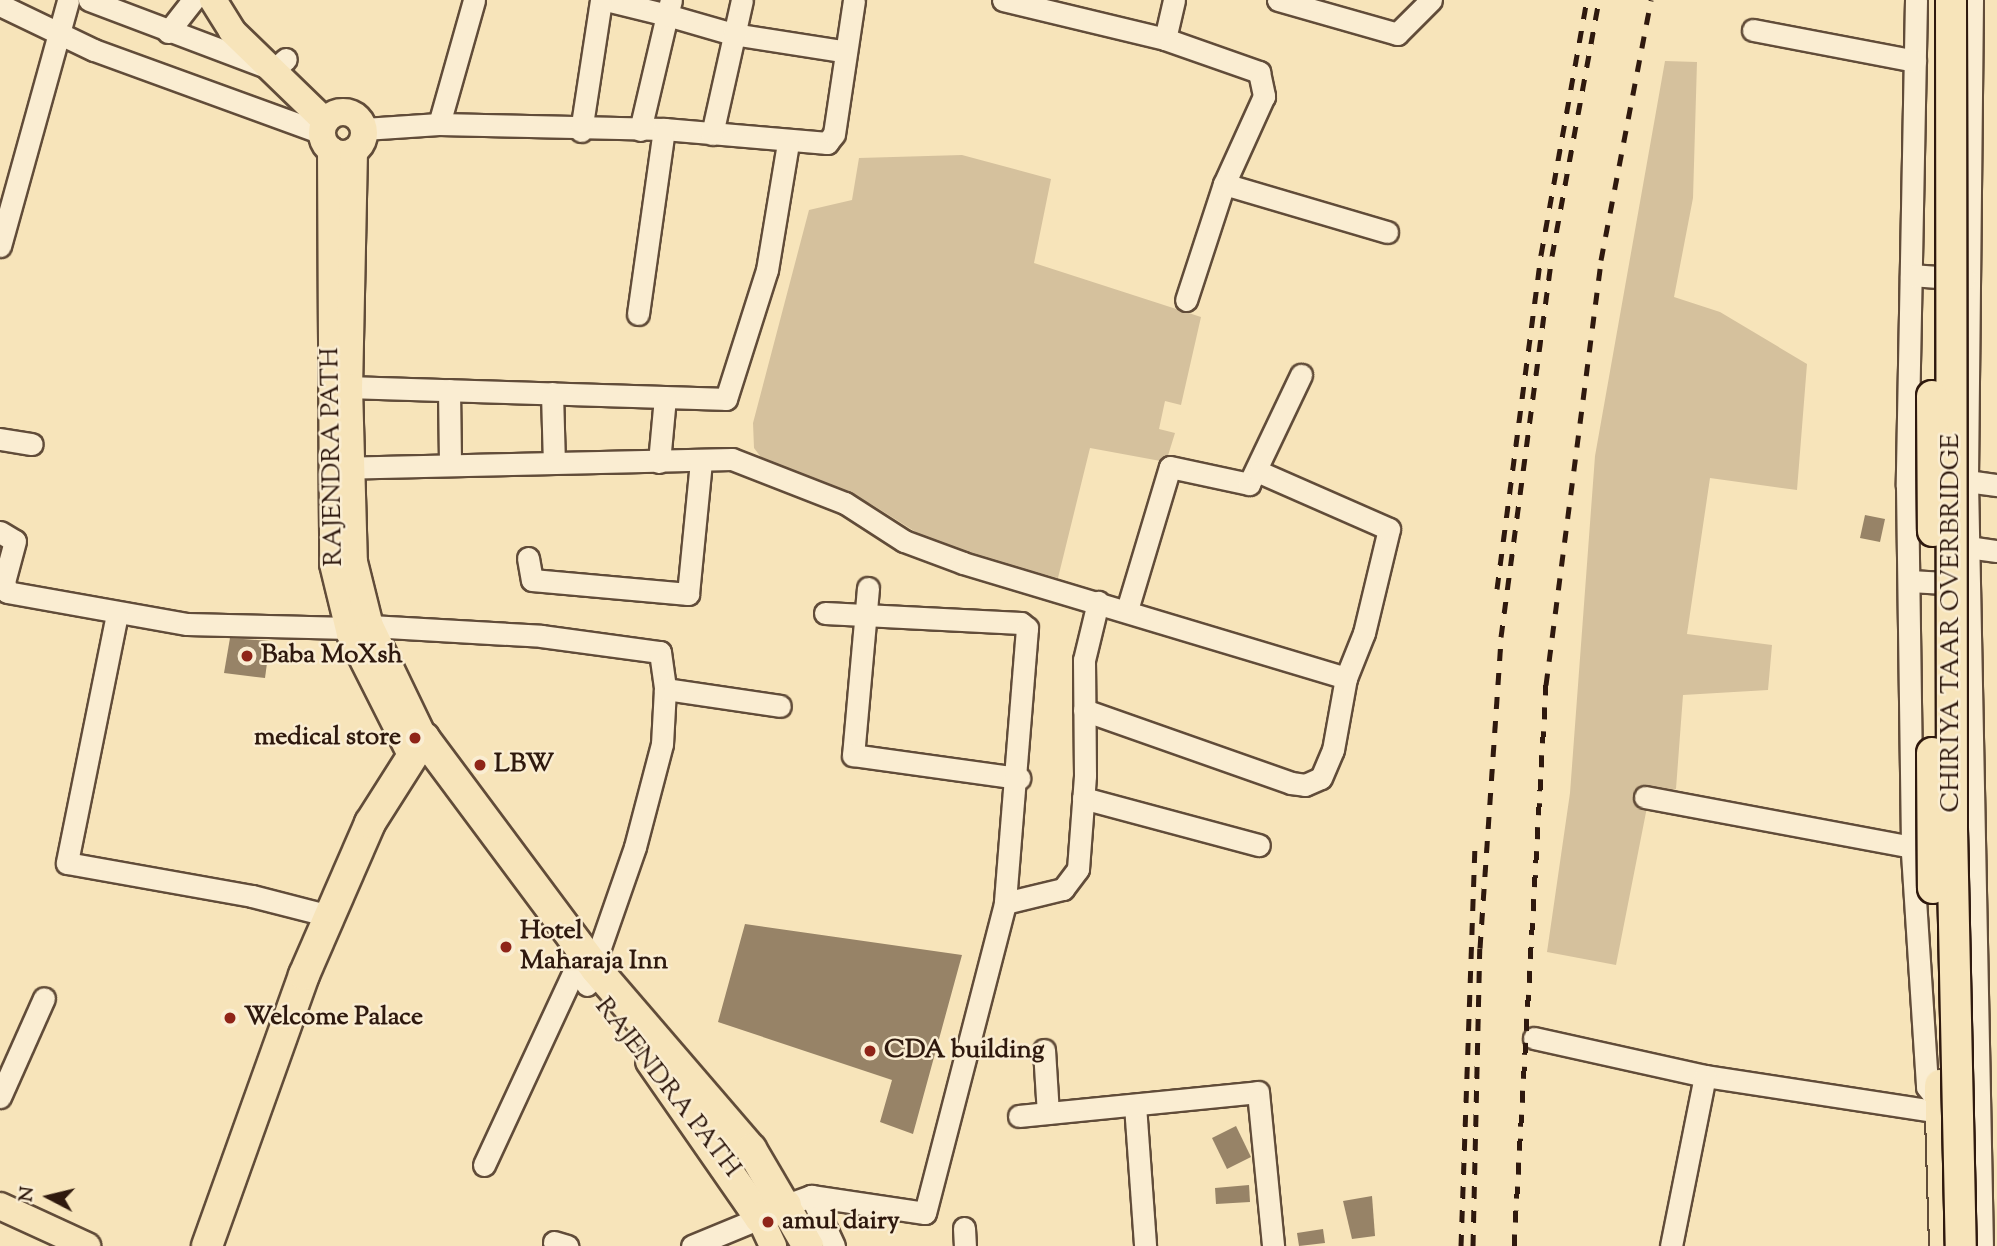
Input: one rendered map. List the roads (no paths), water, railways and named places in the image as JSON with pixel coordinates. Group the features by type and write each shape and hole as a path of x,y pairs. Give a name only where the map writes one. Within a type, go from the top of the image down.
{"highway":[{"name":"CHIRIYA TAAR OVERBRIDGE","path":"1931,0 1930,826 1945,1246"},
{"name":"CHIRIYA TAAR OVERBRIDGE","path":"1951,0 1952,829 1961,1246"},
{"path":"207,1246 330,916 370,823 422,753"},
{"path":"223,1246 318,981 384,830 422,753"},
{"name":"RAJENDRA PATH","path":"422,753 586,975 740,1158"},
{"name":"RAJENDRA PATH","path":"586,975 731,1124 740,1158"},
{"path":"740,1158 788,1209 808,1246"}],"main road":[{"path":"213,0 232,31 280,64"},
{"path":"230,0 339,133"},
{"name":"RAJENDRA PATH","path":"339,133 349,387 340,467"},
{"name":"RAJENDRA PATH","path":"339,133 340,467 354,562 359,627 422,753"},
{"path":"0,1206 87,1246"},
{"path":"773,1246 788,1209"},
{"path":"0,1225 45,1246"}],"street":[{"path":"0,246 68,0"},
{"path":"89,0 168,32 280,64"},
{"path":"168,32 194,0"},
{"path":"439,124 474,0"},
{"path":"581,131 604,0 669,7 733,34 842,51"},
{"path":"712,134 743,0"},
{"path":"0,5 57,32 339,133 439,124 581,131 664,129 788,143 831,140 842,51 854,0"},
{"path":"1166,39 1174,0"},
{"path":"1278,0 1397,34 1431,0"},
{"path":"1916,0 1909,581 1912,846 1927,1087 1940,1100"},
{"path":"1972,0 1972,279 1967,481 1976,804 1987,852 1989,1163 1982,1246"},
{"path":"1013,1 1166,39 1259,72 1264,96 1224,184 1186,300"},
{"path":"640,130 669,7"},
{"path":"1753,30 1915,61"},
{"path":"638,314 664,129"},
{"path":"349,387 718,401 730,394 767,270 788,143"},
{"path":"1224,184 1387,233"},
{"path":"1911,275 1972,279"},
{"path":"1127,610 1170,467 1244,485 1259,472 1301,375"},
{"path":"449,390 450,465"},
{"path":"552,393 554,463"},
{"path":"659,462 665,397"},
{"path":"0,439 32,444"},
{"path":"340,467 733,459 845,503 904,541 1346,678"},
{"path":"528,558 532,580 688,594 701,461"},
{"path":"1084,710 1305,785 1321,778 1333,750 1346,678 1364,633 1389,528 1259,472"},
{"path":"1967,481 1997,485"},
{"path":"0,532 15,541 4,582 7,592 117,614 187,624 359,627 541,636 660,652 665,690 662,744 586,975 484,1165"},
{"path":"1968,547 1997,551"},
{"path":"1909,581 1969,584"},
{"path":"868,588 853,755 1019,778"},
{"path":"1005,903 1071,884 1078,869 1083,798 1084,660 1098,601"},
{"path":"692,1246 788,1209 925,1213 1005,903 1019,778 1027,628 1021,623 825,613"},
{"path":"117,614 67,863 252,896 330,916"},
{"path":"665,690 780,706"},
{"path":"1912,794 1976,804"},
{"path":"1645,797 1912,846"},
{"path":"1083,798 1259,845"},
{"path":"0,1097 44,998"},
{"path":"1534,1038 1705,1076 1940,1100"},
{"path":"1044,1050 1048,1113"},
{"path":"1671,1246 1705,1076"},
{"path":"1019,1116 1258,1092 1273,1246"},
{"path":"1135,1105 1145,1246"},
{"path":"788,1209 834,1246"}],"railway":[{"path":"1497,589 1541,255 1587,0"},
{"path":"1473,1246 1480,948 1501,637 1552,256 1599,0"},
{"path":"1514,1246 1546,685 1601,260 1651,0"},
{"path":"1461,1246 1475,847"}],"place":[{"name":"Baba MoXsh","path":"247,656"},
{"name":"medical store","path":"415,738"},
{"name":"LBW","path":"480,765"},
{"name":"Hotel Maharaja Inn","path":"506,947"},
{"name":"Welcome Palace","path":"230,1018"},
{"name":"CDA building","path":"870,1051"},
{"name":"amul dairy","path":"768,1222"}]}
